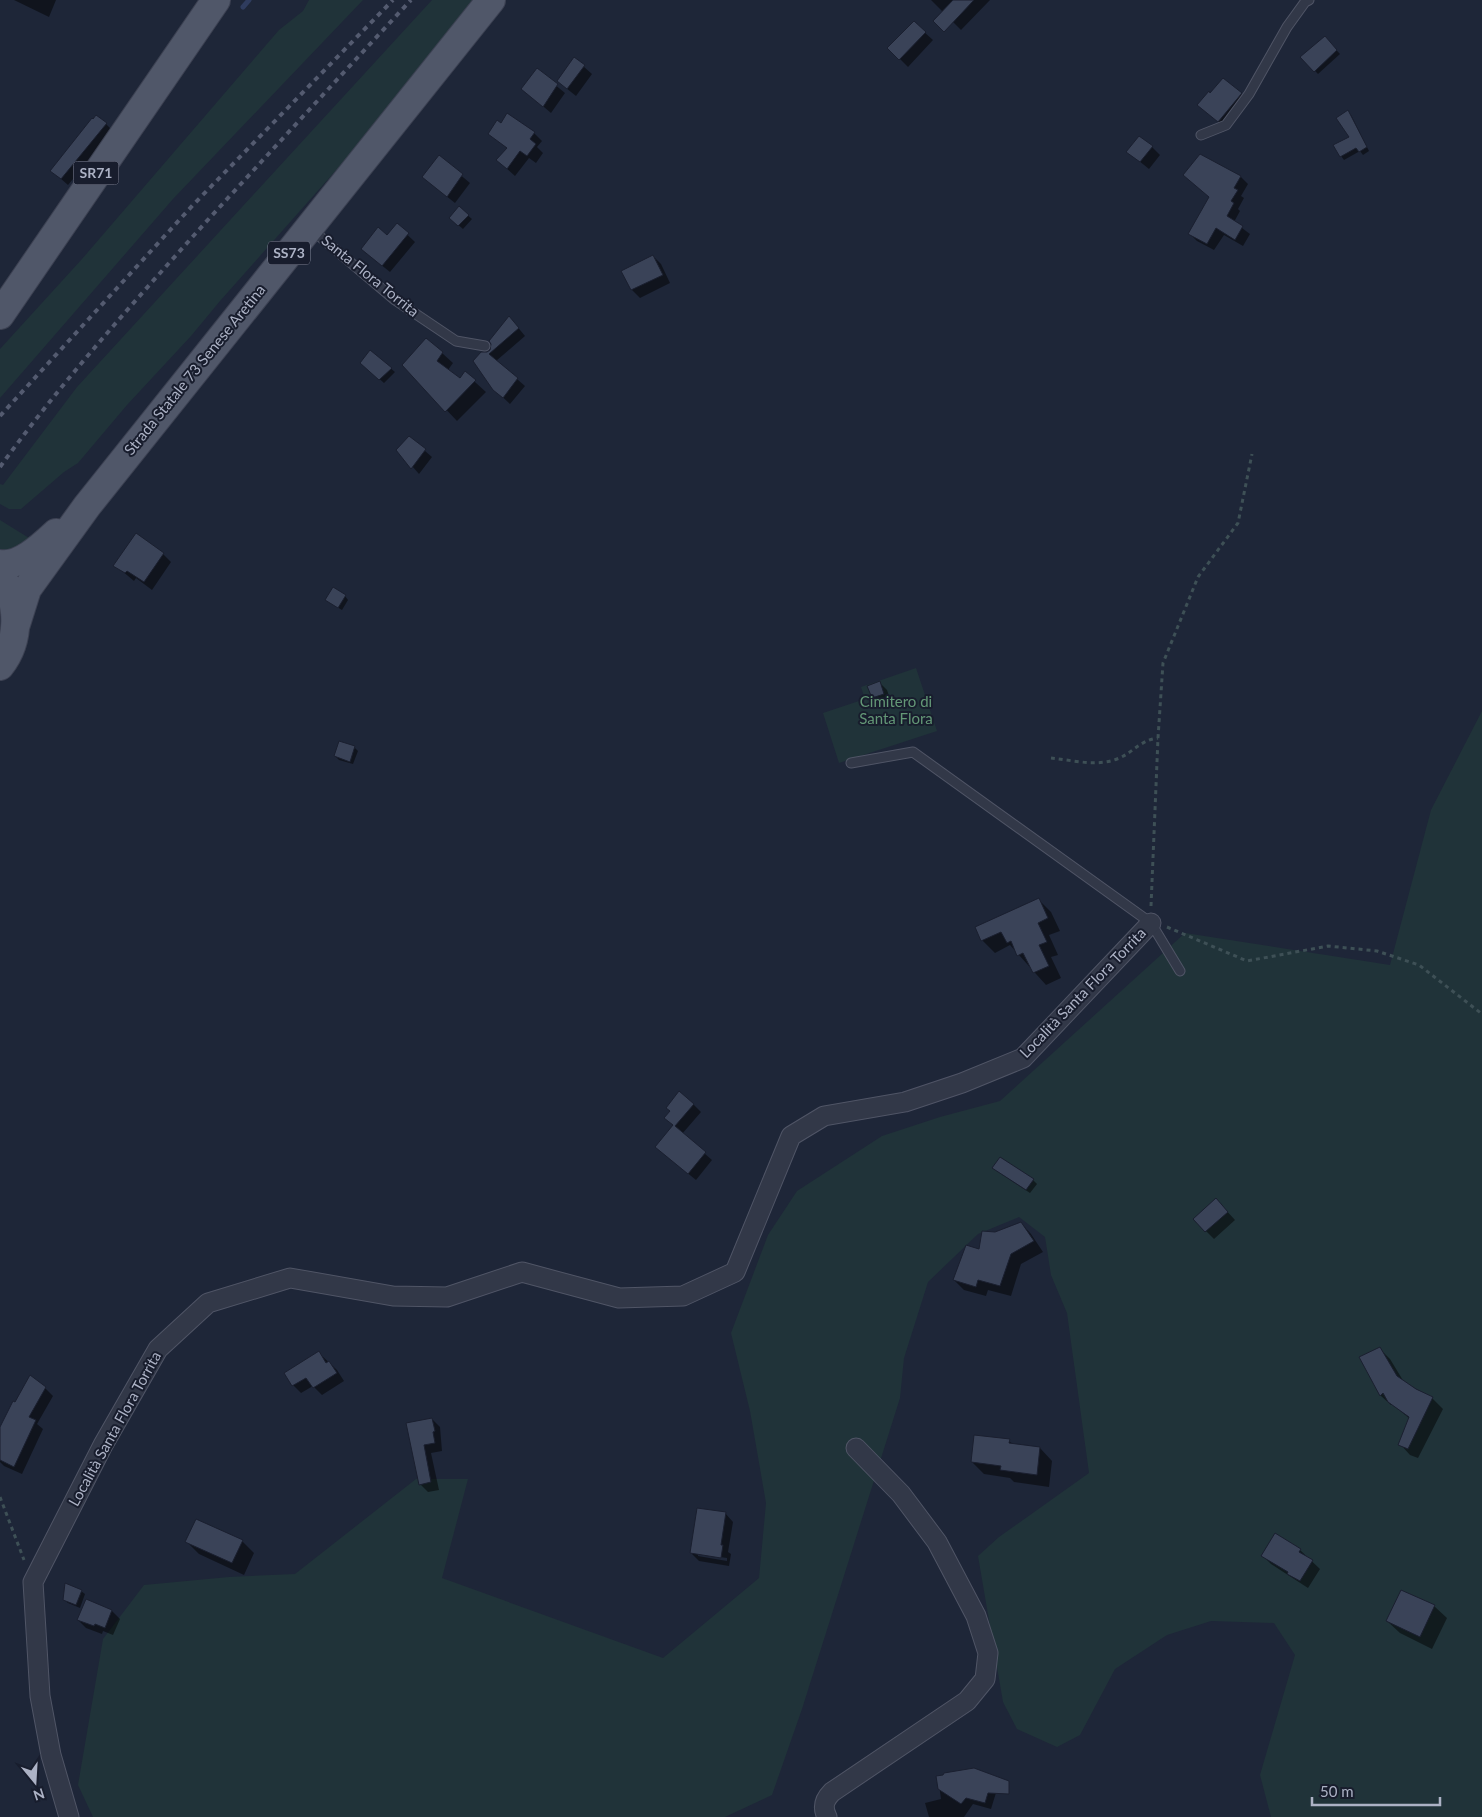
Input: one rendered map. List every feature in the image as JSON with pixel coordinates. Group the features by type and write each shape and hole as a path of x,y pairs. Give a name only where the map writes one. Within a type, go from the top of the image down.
{"main road":[{"name":"Strada Statale 73 Senese Aretina","path":"0,666 12,645 16,624 28,589 87,506 491,0"},
{"name":"SR71","path":"0,315 215,1"},
{"name":"SR71","path":"0,288 147,77 194,32"},
{"name":"Strada Statale 73 Senese Aretina","path":"0,564 4,565 21,560 42,546 87,506"},
{"name":"Strada Statale 73 Senese Aretina","path":"0,576 13,599 16,624"}],"street":[{"name":"Località Santa Flora Torrita","path":"33,1582 103,1445 158,1349 208,1303 290,1278 393,1296 447,1297 522,1272 619,1298 683,1296 735,1272 791,1136 824,1116 905,1102 962,1083 1023,1058 1151,923"},
{"path":"827,1817 824,1806 832,1792 967,1701 985,1679 988,1653 976,1616 936,1542 901,1494 856,1448"},
{"path":"33,1582 40,1696 51,1755 69,1817"}],"lane":[{"path":"1201,135 1226,125 1249,94 1286,27 1305,2 1309,0"},
{"name":"Santa Flora Torrita","path":"309,227 395,300 456,341 485,346"},
{"path":"851,763 913,752 1151,923 1180,971"}],"path":[{"path":"1252,454 1238,523 1198,577 1163,663 1158,738 1151,923 1171,928 1247,961 1328,946 1377,951 1420,965 1482,1014"},
{"path":"1051,758 1102,764 1119,758 1148,739 1158,738"},
{"path":"0,1497 33,1582"}],"green space":[{"path":"309,0 363,0 173,199 0,398 0,349 82,259 279,30 303,11"},
{"path":"432,0 475,0 378,123 191,336 127,405 78,463 64,472 21,509 9,509 0,504 0,484 3,485 77,387"},
{"path":"0,520 29,538 19,545 0,551"},
{"name":"Cimitero di Santa Flora","path":"916,668 937,731 839,763 823,713 865,699 861,687"},
{"path":"1482,711 1482,1817 1271,1817 1260,1775 1295,1655 1274,1623 1211,1621 1167,1635 1115,1669 1080,1735 1057,1747 1017,1729 1003,1702 978,1556 999,1537 1089,1473 1067,1313 1051,1275 1045,1237 1019,1217 978,1234 928,1282 904,1358 900,1398 802,1709 772,1795 725,1817 93,1817 78,1785 103,1639 144,1585 229,1577 295,1574 416,1479 468,1479 442,1578 663,1658 759,1578 766,1503 750,1411 731,1333 768,1235 797,1191 882,1136 940,1117 1000,1101 1185,933 1390,965 1431,810"}],"building":[{"path":"953,0 974,0 944,32 933,21"},
{"path":"914,21 926,32 899,60 887,48"},
{"path":"1325,36 1337,50 1314,72 1300,57"},
{"path":"574,57 585,65 567,89 557,81"},
{"path":"537,68 558,84 543,107 521,89"},
{"path":"1223,78 1242,93 1218,122 1197,105"},
{"path":"1348,110 1367,147 1359,152 1356,148 1340,157 1333,145 1349,137 1336,118"},
{"path":"507,113 535,132 530,139 536,144 527,156 520,151 507,169 496,160 507,148 488,134 497,120 501,123"},
{"path":"96,115 107,123 61,179 50,171"},
{"path":"1139,136 1153,146 1140,162 1126,152"},
{"path":"1200,154 1241,176 1234,188 1238,190 1231,201 1234,203 1227,216 1243,226 1235,240 1216,228 1207,244 1188,234 1209,197 1183,175"},
{"path":"439,155 463,174 447,197 422,177"},
{"path":"459,206 469,215 458,226 449,218"},
{"path":"397,223 409,233 382,266 361,249 378,227 387,235"},
{"path":"653,255 663,275 631,290 621,271"},
{"path":"509,316 519,328 489,354 518,378 503,398 493,390 473,361 481,352 490,350 491,344 489,341"},
{"path":"426,338 443,352 437,361 460,378 465,371 476,380 445,412 402,365"},
{"path":"370,350 392,368 379,380 360,363"},
{"path":"409,436 426,449 411,469 396,450"},
{"path":"136,533 164,553 144,582 127,571 125,573 113,566"},
{"path":"333,587 346,595 338,608 325,600"},
{"path":"880,681 884,694 872,698 867,686"},
{"path":"339,741 355,746 350,762 334,756"},
{"path":"1039,898 1048,918 1038,923 1047,942 1039,945 1049,966 1033,973 1023,953 1017,956 1011,941 1007,943 1001,932 981,941 975,927"},
{"path":"679,1091 694,1104 675,1126 706,1152 688,1174 655,1147 673,1125 664,1118 670,1111 666,1108"},
{"path":"1000,1157 1034,1179 1026,1190 992,1168"},
{"path":"1216,1198 1228,1212 1205,1232 1193,1219"},
{"path":"1021,1222 1034,1241 1011,1254 1000,1286 978,1280 976,1287 953,1280 966,1245 979,1249 982,1231 995,1232"},
{"path":"1380,1347 1397,1376 1416,1389 1433,1397 1408,1449 1398,1445 1409,1417 1388,1402 1383,1393 1380,1396 1359,1357"},
{"path":"319,1351 326,1363 329,1361 337,1373 313,1388 306,1378 292,1386 284,1373"},
{"path":"30,1375 46,1387 29,1417 36,1420 14,1467 0,1460 0,1427 13,1401 15,1402"},
{"path":"432,1418 435,1443 424,1445 431,1482 419,1485 406,1423"},
{"path":"974,1435 1010,1439 1009,1443 1040,1447 1037,1475 1000,1470 1001,1466 971,1462"},
{"path":"697,1508 726,1512 721,1558 690,1553"},
{"path":"196,1519 243,1540 232,1563 185,1542"},
{"path":"1275,1533 1301,1549 1299,1552 1313,1560 1300,1581 1261,1556"},
{"path":"65,1583 82,1590 76,1605 63,1600"},
{"path":"1401,1590 1435,1605 1420,1637 1386,1621"},
{"path":"86,1599 112,1610 105,1628 77,1620"},
{"path":"974,1768 1009,1781 1009,1794 988,1793 985,1803 966,1798 961,1804 938,1789 936,1776"}],"waterway":[{"path":"243,7 249,0"}],"railway":[{"path":"0,416 193,205 393,0"},
{"path":"0,467 48,404 125,312 411,0"}]}
